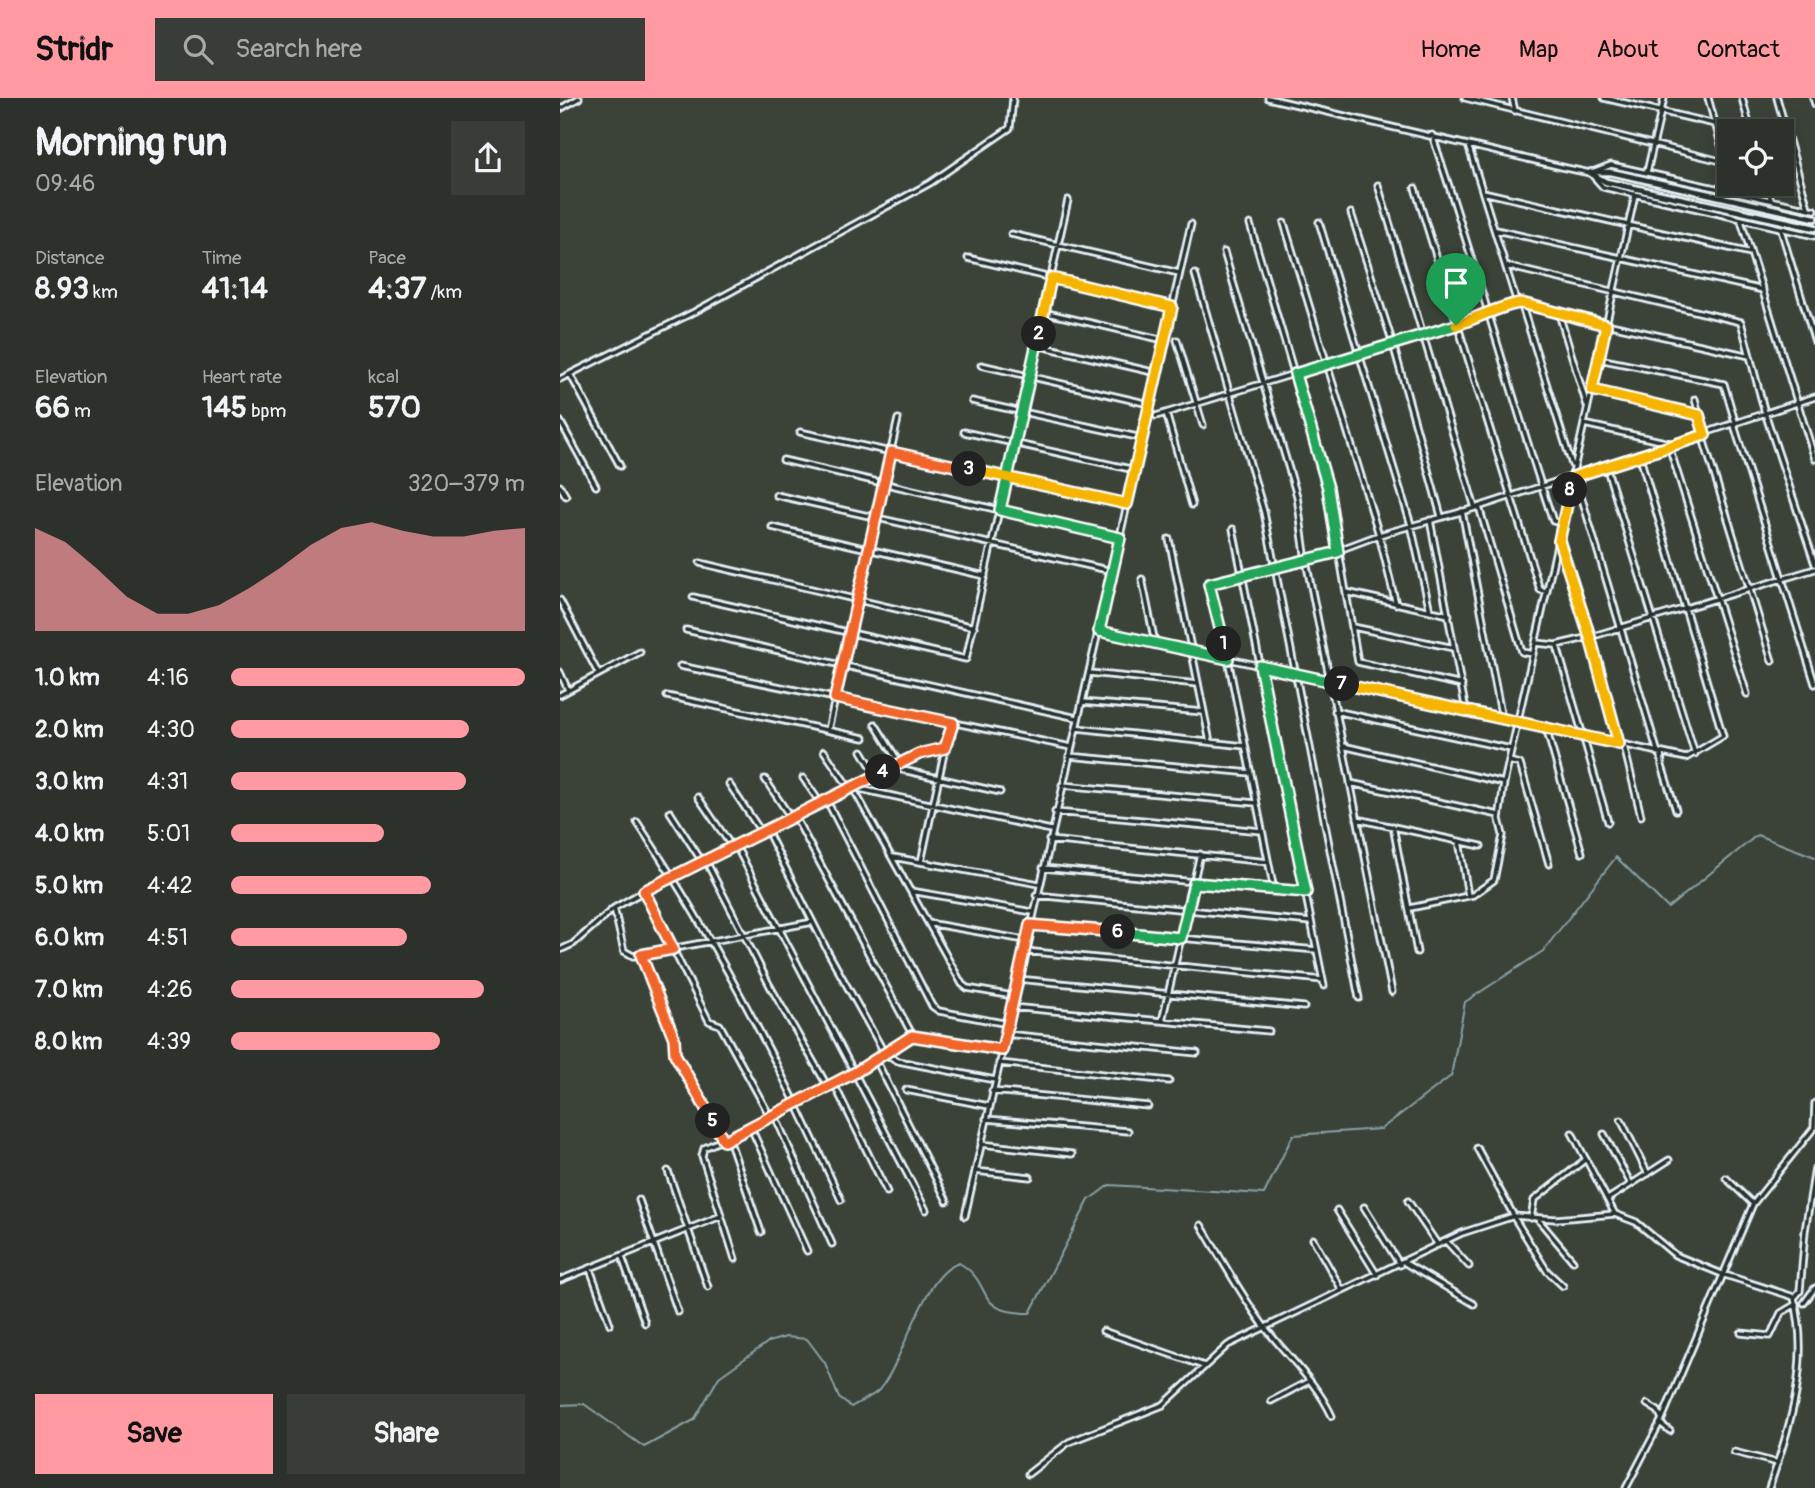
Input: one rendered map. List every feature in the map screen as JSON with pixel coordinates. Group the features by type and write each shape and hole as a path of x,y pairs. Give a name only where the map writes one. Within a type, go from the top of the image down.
{"street":[{"path":"560,379 695,312 930,183 1010,128 1013,98"},
{"path":"1268,98 1590,173 1611,172 1815,218"},
{"path":"1465,98 1717,160"},
{"path":"1512,98 1516,111"},
{"path":"1604,98 1715,124"},
{"path":"1647,172 1664,98"},
{"path":"1708,98 1717,131"},
{"path":"1742,98 1748,119"},
{"path":"1777,98 1808,208"},
{"path":"1813,98 1815,104"},
{"path":"560,108 577,99"},
{"path":"1432,135 1490,314 1541,487 1553,522 1563,523"},
{"path":"1468,145 1573,467"},
{"path":"1590,173 1608,164 1717,188"},
{"path":"1590,173 1603,187 1815,236"},
{"path":"1590,173 1606,182 1815,228"},
{"path":"1378,185 1522,652 1533,654"},
{"path":"1415,188 1540,590 1547,592"},
{"path":"1483,192 1751,253"},
{"path":"1410,908 1468,896 1491,885 1494,880 1503,835 1499,815 1504,783 1635,195"},
{"path":"1753,196 1815,210"},
{"path":"1770,196 1771,200"},
{"path":"693,597 964,660 967,658 1068,200"},
{"path":"1351,213 1393,344 1441,517"},
{"path":"1741,221 1815,458"},
{"path":"1319,222 1411,526 1430,611"},
{"path":"1284,223 1329,363 1379,535 1396,604"},
{"path":"965,1216 1042,868 1099,631 1191,224"},
{"path":"1250,225 1328,488 1358,663 1462,685"},
{"path":"1780,229 1815,342"},
{"path":"1496,230 1763,290"},
{"path":"1011,233 1180,273"},
{"path":"1224,252 1297,496 1306,561 1392,992"},
{"path":"968,258 1172,307"},
{"path":"1506,266 1741,322 1766,413 1815,567 1750,590 1590,637 1556,645 1536,643"},
{"path":"1195,274 1264,512 1359,998"},
{"path":"1156,416 1456,325 1519,303 1750,356"},
{"path":"1044,312 1165,340"},
{"path":"1559,314 1588,408"},
{"path":"1177,340 1203,425"},
{"path":"1036,345 1157,373"},
{"path":"1599,359 1724,384 1815,684"},
{"path":"981,365 1150,404"},
{"path":"570,374 620,466"},
{"path":"1592,390 1699,415"},
{"path":"1274,890 1228,659 1209,584 1338,552 1379,535 1510,497 1815,397"},
{"path":"1695,399 1703,435 1772,661"},
{"path":"972,401 1143,438"},
{"path":"1166,413 1192,505"},
{"path":"828,730 898,419"},
{"path":"560,421 597,486"},
{"path":"1584,424 1672,445"},
{"path":"800,432 1127,504"},
{"path":"964,432 1135,470"},
{"path":"1672,445 1746,694"},
{"path":"1099,631 1686,758 1723,736 1639,454"},
{"path":"783,460 1120,538"},
{"path":"1606,466 1695,754"},
{"path":"1581,474 1580,492 1675,810"},
{"path":"560,486 566,496"},
{"path":"776,495 1112,571"},
{"path":"1462,511 1502,719"},
{"path":"1430,520 1466,711"},
{"path":"772,527 985,576"},
{"path":"1233,529 1324,986"},
{"path":"1169,539 1210,743"},
{"path":"1559,541 1590,637 1641,816"},
{"path":"700,564 974,627"},
{"path":"1142,579 1155,643"},
{"path":"1346,592 1449,615"},
{"path":"560,600 598,673"},
{"path":"1353,627 1455,648"},
{"path":"686,630 1078,718"},
{"path":"1556,645 1608,822"},
{"path":"560,695 640,652"},
{"path":"680,666 1071,747"},
{"path":"560,672 568,690"},
{"path":"1089,673 1198,684"},
{"path":"667,696 864,738"},
{"path":"1082,702 1203,712"},
{"path":"1335,711 1512,750"},
{"path":"921,862 945,748 953,723"},
{"path":"875,724 900,764"},
{"path":"1076,728 1245,746"},
{"path":"1546,729 1583,853"},
{"path":"1343,746 1504,783"},
{"path":"560,950 573,944 614,908 644,891 919,754 945,748"},
{"path":"824,751 893,857 957,977 967,988 1014,996"},
{"path":"862,751 877,776"},
{"path":"1069,756 1251,773"},
{"path":"1509,761 1520,764 1549,864"},
{"path":"892,768 1000,792"},
{"path":"803,778 821,804"},
{"path":"765,779 793,818 912,1036"},
{"path":"1350,783 1499,815"},
{"path":"729,784 765,832 885,1054 898,1060 995,1080"},
{"path":"1062,785 1256,803"},
{"path":"851,789 1051,830"},
{"path":"698,797 734,847 856,1072 926,1210"},
{"path":"827,801 932,1006 939,1011 1007,1024"},
{"path":"670,812 704,862 828,1087"},
{"path":"1055,812 1262,831"},
{"path":"1357,819 1481,846"},
{"path":"636,822 674,877 797,1103 841,1200"},
{"path":"1393,826 1417,952"},
{"path":"1049,840 1268,862"},
{"path":"1459,841 1468,896"},
{"path":"1162,1021 1200,854"},
{"path":"893,857 1039,884"},
{"path":"1042,868 1306,892"},
{"path":"644,891 709,1021 720,1025 773,1117 832,1244"},
{"path":"911,891 1033,912"},
{"path":"1036,895 1311,922"},
{"path":"614,908 624,951 633,956 813,922"},
{"path":"928,923 1026,940"},
{"path":"1030,925 1317,950"},
{"path":"1024,951 1323,980"},
{"path":"641,955 674,1038 675,1054 727,1140 761,1232"},
{"path":"1018,979 1304,1007"},
{"path":"1011,1007 1269,1031"},
{"path":"1005,1034 1197,1053"},
{"path":"735,1259 702,1156 704,1148 727,1140 773,1117 856,1072 912,1036 1002,1050"},
{"path":"876,1060 947,1201"},
{"path":"999,1063 1169,1081"},
{"path":"834,1084 887,1192"},
{"path":"906,1090 989,1106"},
{"path":"992,1091 1148,1105"},
{"path":"1626,1488 1661,1421 1753,1204 1814,1128 1815,1103"},
{"path":"986,1119 1128,1131"},
{"path":"1621,1120 1648,1174"},
{"path":"751,1128 807,1251"},
{"path":"1572,1133 1615,1214"},
{"path":"1604,1133 1631,1184"},
{"path":"981,1144 1072,1154"},
{"path":"1477,1148 1546,1271 1563,1286"},
{"path":"1531,1218 1534,1200 1587,1158"},
{"path":"1608,1199 1670,1160"},
{"path":"1794,1297 1800,1291 1807,1208 1815,1168"},
{"path":"668,1171 708,1287"},
{"path":"975,1171 1030,1177"},
{"path":"1726,1178 1753,1204"},
{"path":"639,1200 678,1312"},
{"path":"1408,1201 1438,1245"},
{"path":"1364,1207 1400,1265"},
{"path":"1337,1210 1377,1275"},
{"path":"1028,1474 1069,1442 1163,1405 1228,1345 1405,1263 1446,1241 1513,1216 1537,1219 1615,1214 1636,1223 1675,1255 1794,1297"},
{"path":"560,1280 721,1216"},
{"path":"1537,1219 1573,1261"},
{"path":"1201,1225 1266,1329 1325,1399 1332,1416"},
{"path":"1313,1239 1342,1290"},
{"path":"1446,1241 1469,1266"},
{"path":"622,1257 645,1323"},
{"path":"1405,1263 1474,1304"},
{"path":"590,1269 610,1324"},
{"path":"1804,1303 1815,1288"},
{"path":"1769,1488 1798,1397 1800,1347 1794,1297"},
{"path":"1741,1333 1770,1336 1781,1313 1796,1304"},
{"path":"1103,1331 1204,1366"},
{"path":"1271,1401 1309,1381"},
{"path":"1647,1404 1658,1411 1661,1421 1670,1431"},
{"path":"1734,1452 1778,1463"}],"waterway":[{"path":"560,1405 584,1404 644,1447 694,1420 719,1377 768,1342 786,1337 807,1339 825,1363 839,1398 851,1407 879,1390 897,1359 924,1300 946,1270 959,1263 970,1271 991,1303 1012,1312 1030,1313 1089,1200 1109,1185 1264,1194 1293,1135 1381,1129 1451,1076 1465,1002 1543,951 1616,857 1668,908 1757,835 1815,857"}],"route":[{"path":"1456,325 1295,374 1328,488 1338,552 1209,584 1228,659 1099,631 1120,538 1000,510 1007,478 1021,412 1051,278 1172,307 1127,504 1007,478 891,452 835,698 953,723 946,747 943,750 919,754 644,891 673,949 641,955 674,1038 675,1054 724,1141 856,1072 912,1036 1002,1050 1030,925 1181,938 1194,883 1306,892 1260,666 1619,744 1590,637 1559,541 1573,477 1705,435 1699,415 1592,390 1606,325 1521,303 1511,303 1490,314 1456,325"}]}
